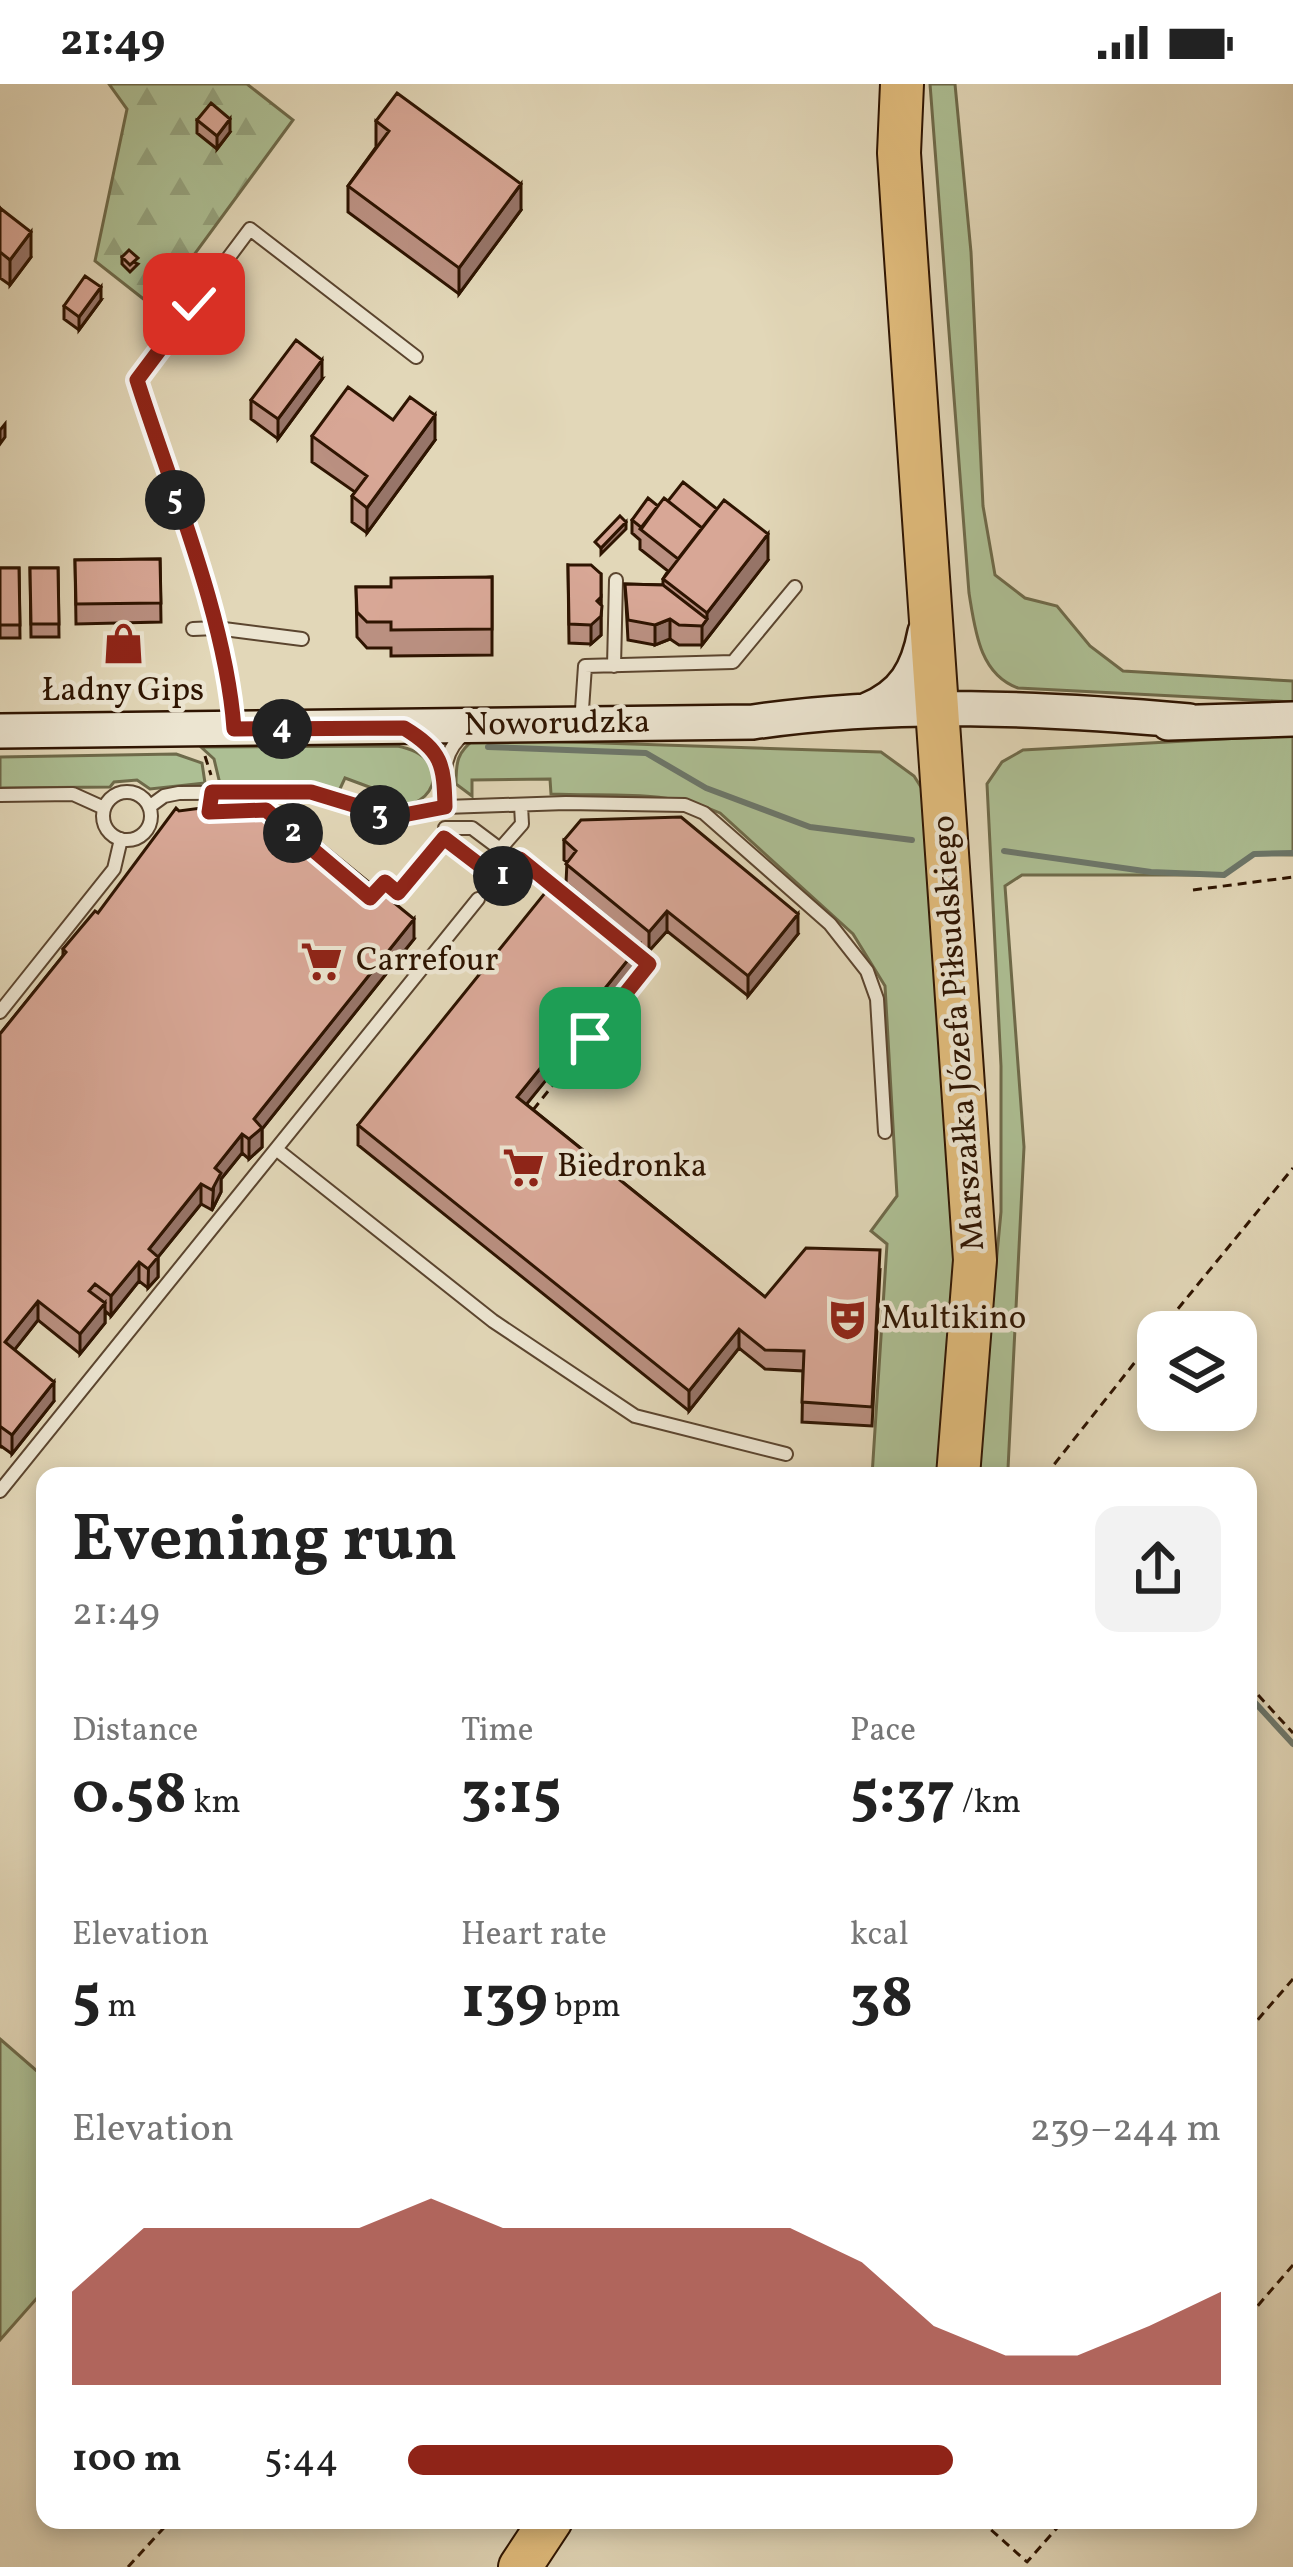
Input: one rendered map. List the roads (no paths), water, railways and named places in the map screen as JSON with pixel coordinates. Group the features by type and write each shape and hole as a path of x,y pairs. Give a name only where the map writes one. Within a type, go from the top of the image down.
{"highway":[{"name":"Marszałka Józefa Piłsudskiego","path":"902,84 899,153 930,607 952,723 987,1105 959,1467"},
{"name":"Marszałka Józefa Piłsudskiego","path":"911,84 923,148 976,1260"},
{"path":"520,2567 545,2529"}],"street":[{"path":"866,710 896,693 916,671 930,607"},
{"name":"Noworudzka","path":"0,731 753,722 866,710 952,723 1088,733 1189,721 1293,719"},
{"name":"Noworudzka","path":"753,722 818,731 952,723"}],"lane":[{"path":"234,729 216,628 137,380 250,229 416,357"},
{"path":"614,665 616,580"},
{"path":"581,725 585,666 734,662 795,587"},
{"path":"193,629 302,639"},
{"path":"445,807 444,767 458,738 474,727"},
{"path":"404,728 422,739 444,767"},
{"path":"126,792 142,798 148,807 146,829 138,837 121,839 106,827 104,808 110,798 126,792"},
{"path":"148,807 179,793 311,792 393,817 445,807 520,805 685,805 704,813 830,924 867,971 874,986 885,1132"},
{"path":"0,795 73,794 104,808"},
{"path":"445,828 472,828 500,849 522,824 520,805"},
{"path":"0,1012 114,869 121,839"},
{"path":"0,1491 478,898"},
{"path":"277,1149 493,1321 635,1416 786,1454"}],"waterway":[{"path":"488,747 646,753 706,788 810,827 912,840"},
{"path":"1004,851 1151,872 1224,875 1254,854 1293,853"},
{"path":"1257,1705 1293,1744"}],"place":[{"name":"Ładny Gips","path":"123,644"},
{"name":"Carrefour","path":"322,962"},
{"name":"Biedronka","path":"523,1168"},
{"name":"Multikino","path":"847,1320"}]}
